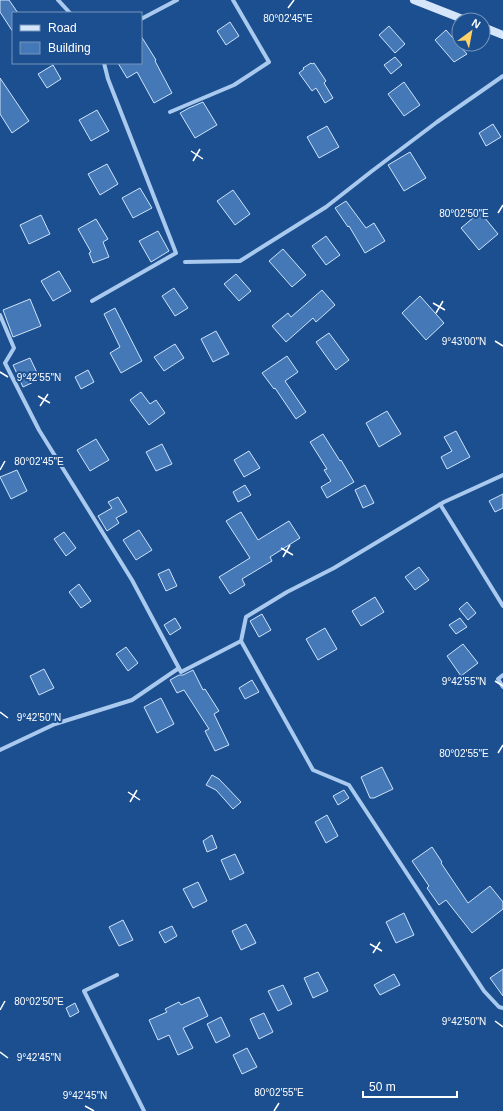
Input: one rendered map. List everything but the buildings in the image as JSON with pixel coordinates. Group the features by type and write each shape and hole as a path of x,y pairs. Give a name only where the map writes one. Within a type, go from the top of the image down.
{"main road":[{"path":"414,0 451,15"},
{"path":"491,30 503,35"}],"street":[{"path":"58,0 69,12"},
{"path":"142,18 177,0"},
{"path":"170,112 234,85 269,62 233,0"},
{"path":"92,301 176,253 108,79 104,64"},
{"path":"185,262 240,261 326,207 437,122 503,76"},
{"path":"0,315 14,348 5,363 39,430 132,580 181,672 242,641"},
{"path":"503,474 440,504 334,568 287,592 246,617 242,641 313,770 349,785 484,991 499,1007 503,1008"},
{"path":"440,504 503,606"},
{"path":"0,750 55,724 132,700 179,668"},
{"path":"503,675 498,679 503,687"},
{"path":"117,975 84,991 144,1111"}]}
